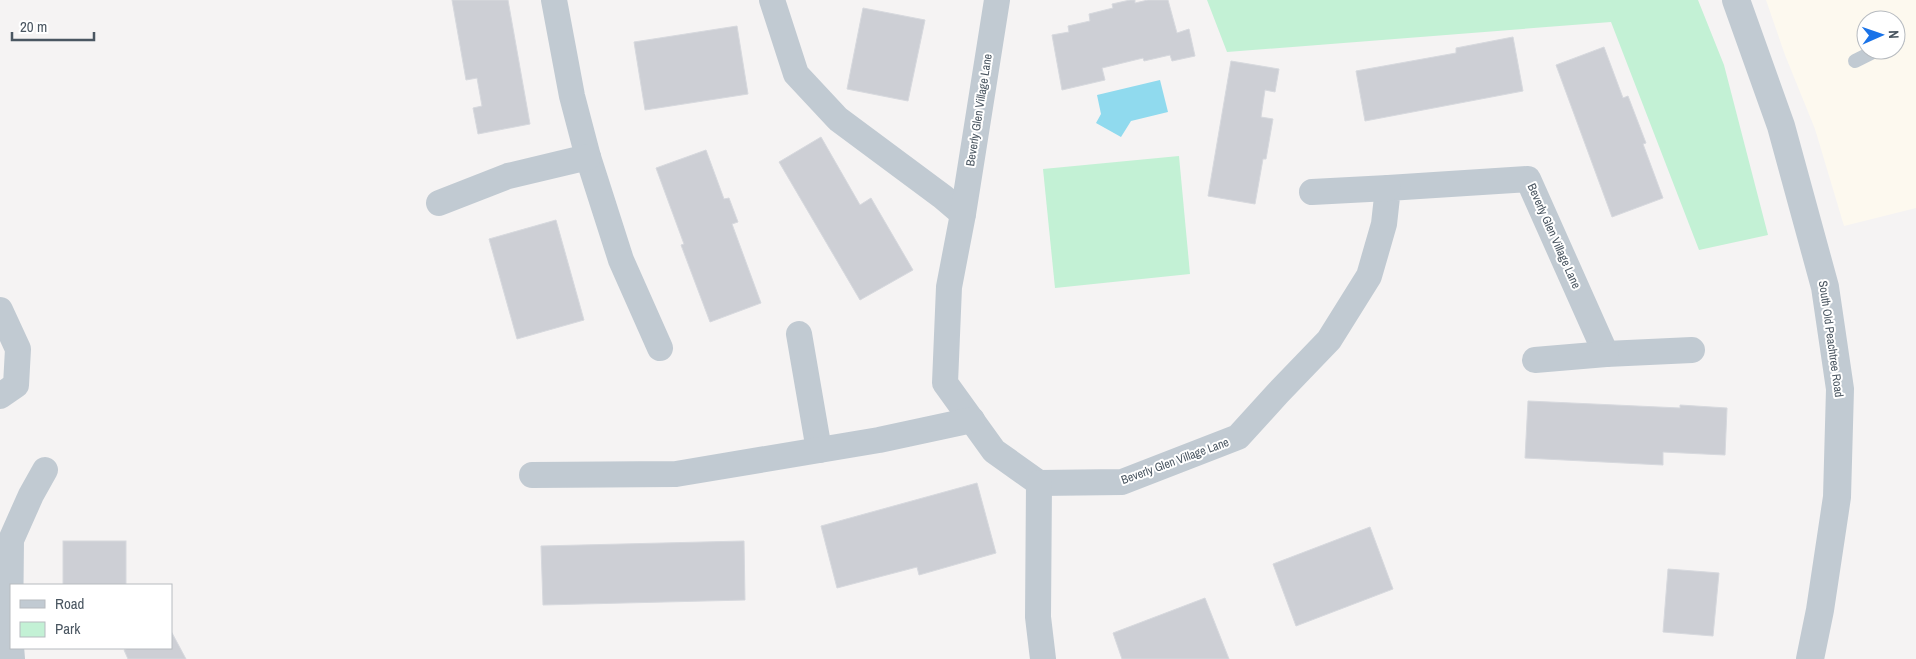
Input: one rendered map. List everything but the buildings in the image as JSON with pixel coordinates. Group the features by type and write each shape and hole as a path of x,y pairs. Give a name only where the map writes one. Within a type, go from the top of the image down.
{"street":[{"path":"554,0 572,96 588,157 621,260 660,348"},
{"path":"772,0 796,74 838,119 943,197 962,214"},
{"name":"Beverly Glen Village Lane","path":"997,0 949,287 945,383 994,451 1039,483 1122,482 1238,437 1329,340 1369,276 1384,224 1388,188 1528,178 1606,354"},
{"name":"South Old Peachtree Road","path":"1736,0 1781,126 1823,278 1840,389 1837,497 1820,610 1810,659"},
{"path":"438,203 508,176 588,157"},
{"path":"1312,192 1388,188"},
{"path":"0,310 18,349 16,385 0,396"},
{"path":"799,334 819,450"},
{"path":"1535,360 1692,350"},
{"path":"532,475 676,474 879,440 972,420"},
{"path":"11,584 11,540 31,495 45,470"},
{"path":"1039,483 1038,617 1043,659"}],"shaded area":[{"path":"1766,0 1916,0 1916,208 1844,226 1815,129 1785,55"}],"green space":[{"path":"1207,0 1698,0 1724,65 1768,235 1699,250 1611,22 1227,52"},
{"path":"1179,156 1190,274 1055,288 1043,169"}],"water":[{"path":"1160,80 1168,112 1131,121 1121,137 1096,123 1101,114 1097,95"}]}
